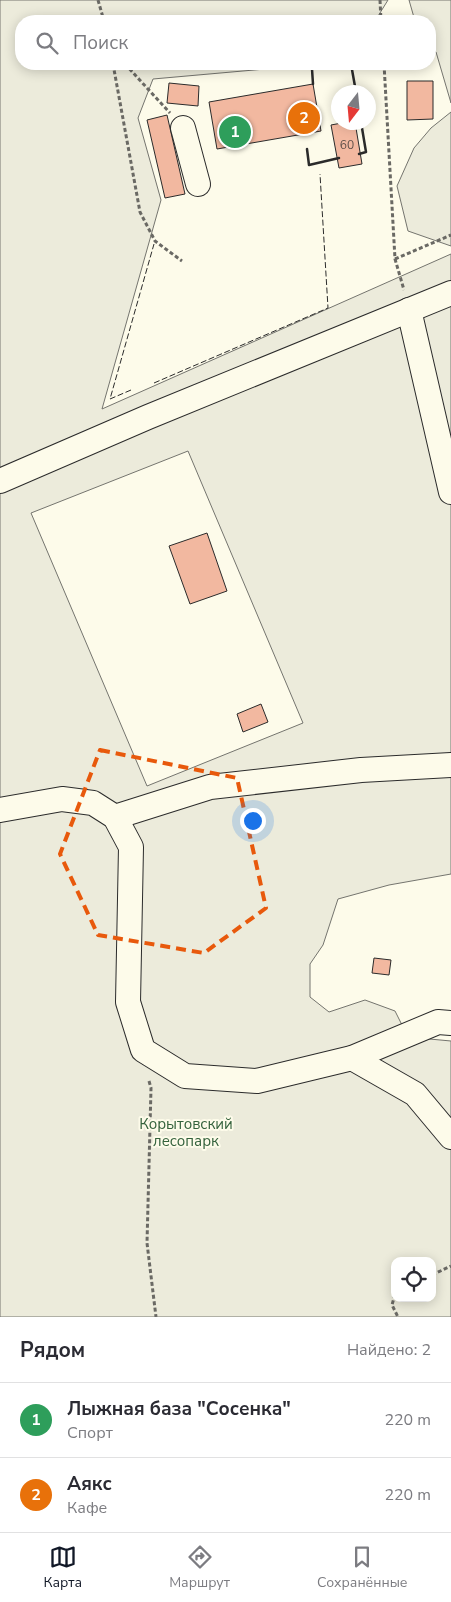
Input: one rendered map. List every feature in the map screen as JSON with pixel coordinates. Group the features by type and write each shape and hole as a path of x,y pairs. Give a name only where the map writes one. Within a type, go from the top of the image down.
{"street":[{"path":"183,128 198,184"},
{"path":"0,480 148,417 451,293"},
{"path":"409,310 451,492"},
{"path":"116,817 210,787 361,770 451,765"},
{"path":"0,810 62,799 92,803 116,817 131,847 128,1002 143,1050 185,1076 257,1081 352,1058 438,1022 451,1022"},
{"path":"352,1058 414,1094 451,1137"}],"path":[{"path":"98,0 102,15"},
{"path":"380,0 381,15"},
{"path":"114,70 140,212 155,240 182,262"},
{"path":"130,70 183,128"},
{"path":"384,70 395,259 409,310"},
{"path":"395,259 451,235"},
{"path":"143,1050 151,1088 148,1243 156,1317"},
{"path":"436,1273 451,1266"},
{"path":"393,1302 392,1305 398,1317"}],"highlighted area":[{"path":"100,750 237,778 266,908 204,953 98,935 60,854"}],"green space":[{"name":"Корытовский лесопарк","path":"0,0 388,0 379,15 15,15 15,70 254,70 153,79 138,118 161,200 102,409 451,254 451,874 389,885 338,899 323,945 310,964 310,997 329,1012 365,1000 395,1011 408,1037 451,1041 451,1317 0,1317","holes":["188,451 303,723 147,786 31,513"]},
{"path":"409,0 451,0 451,103 436,52 436,15 413,15"},
{"path":"451,112 451,246 408,231 397,186 414,148 431,128"}],"building":[{"path":"407,81 433,81 433,119 407,120"},
{"path":"169,83 199,86 198,106 167,103"},
{"path":"313,84 321,131 217,149 209,102"},
{"path":"167,115 185,194 165,198 147,120"},
{"path":"332,130 356,130 362,164 339,168"},
{"path":"207,533 227,591 190,604 169,546"},
{"path":"261,704 268,722 243,732 237,714"},
{"path":"374,958 391,960 389,975 372,973"}],"fence":[{"path":"154,383 328,308 320,174"},
{"path":"131,390 110,399 154,244"}],"wall":[{"path":"312,70 313,84"},
{"path":"352,70 355,85"},
{"path":"359,154 366,152 362,130"},
{"path":"307,149 309,165 339,158"}],"place":[{"name":"Аякс","path":"304,118"},
{"name":"Лыжная база \"Сосенка\"","path":"235,132"}]}
